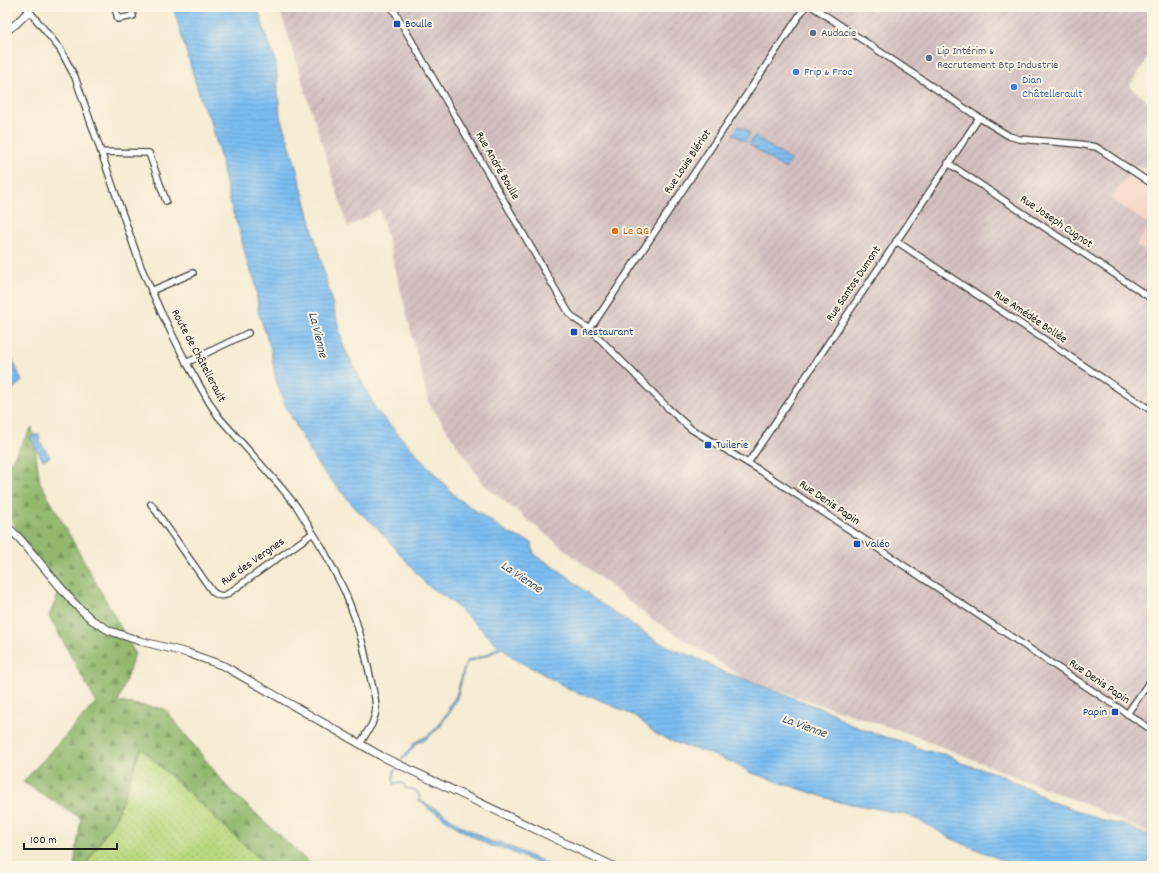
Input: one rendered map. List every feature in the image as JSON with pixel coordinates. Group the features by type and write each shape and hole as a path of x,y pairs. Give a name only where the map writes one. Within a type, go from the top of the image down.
{"street":[{"path":"115,7 118,19 133,16 130,7"},
{"name":"Rue André Boulle","path":"392,7 569,313 590,329"},
{"name":"Rue Louis Blériot","path":"590,329 805,7"},
{"path":"813,7 1004,134 1014,138 1096,147 1152,184"},
{"path":"7,30 16,24 27,9"},
{"name":"Route de Châtellerault","path":"27,9 60,49 75,77 151,291 186,363 209,402 227,428 280,486 296,507 313,533 345,592 363,645 375,698 375,715 372,724 360,744"},
{"name":"Rue Santos Dumont","path":"748,463 979,118"},
{"path":"101,152 149,152 166,201"},
{"name":"Rue Joseph Cugnot","path":"948,163 1152,299"},
{"name":"Rue Amédée Bollée","path":"896,241 1152,411"},
{"path":"151,291 193,273"},
{"name":"Rue Denis Papin","path":"590,329 686,424 697,433 748,463 1152,730"},
{"path":"186,363 248,333"},
{"name":"Rue des Vergnes","path":"151,504 212,591 222,596 226,595 313,533"},
{"path":"8,527 20,539 73,602 87,616 102,627 122,635 188,653 224,666 360,744 419,774 613,866"},
{"path":"1127,714 1152,678"}],"shaded area":[{"path":"279,7 1152,7 1152,51 1129,87 1152,106 1152,158 1145,169 1134,166 1111,199 1150,225 1136,245 1152,256 1152,293 1146,302 1152,306 1152,835 1094,808 912,735 747,680 649,617 483,484 429,403 380,209 348,227"},
{"path":"1134,166 1152,177 1152,256 1137,245 1149,225 1110,199"}],"green space":[{"path":"32,427 40,482 135,653 118,702 165,709 228,788 313,866 267,866 141,748 117,815 85,866 74,866 81,818 23,782 96,702 49,616 59,592 7,514 7,468"},
{"path":"141,748 267,866 85,866 117,815"}],"water":[{"name":"La Vienne","path":"173,7 258,7 264,30 276,63 280,117 292,152 344,347 376,410 457,498 510,534 531,542 534,554 566,575 593,598 655,640 677,651 701,660 723,672 835,714 846,723 926,751 949,755 961,763 999,774 1042,796 1048,801 1104,821 1129,826 1139,832 1152,836 1152,866 1010,866 1002,860 950,838 910,816 839,802 749,772 739,765 708,753 681,745 656,734 637,717 591,696 586,696 573,691 516,660 502,648 489,655 466,663 457,698 451,708 451,711 441,726 425,740 417,743 404,759 400,759 415,742 427,736 438,727 449,711 449,706 456,696 466,661 488,654 499,646 451,601 426,584 377,527 358,511 317,464 286,407 276,380 270,346 259,314 255,281 248,265 239,229 232,210 211,121 202,104"},
{"path":"739,126 750,133 745,142 733,134"},
{"path":"755,136 791,161 785,169 749,144"},
{"path":"7,347 22,381 7,394"},
{"path":"32,435 39,435 40,442 50,457 43,460 30,438"},
{"path":"394,774 394,782 402,783 405,785 406,788 415,789 418,793 412,789 406,789 403,784 394,784 393,776"},
{"path":"418,793 420,801 440,811 460,825 492,842 502,843 552,866 543,866 500,847 490,846 428,809 429,807 419,801"}],"place":[{"name":"Boulle","path":"397,24"},
{"name":"Audacie","path":"813,33"},
{"name":"Lip Intérim & Recrutement Btp Industrie","path":"929,58"},
{"name":"Frip & Froc","path":"796,72"},
{"name":"Dian Châtellerault","path":"1014,87"},
{"name":"Le QG","path":"615,231"},
{"name":"Restaurant","path":"574,332"},
{"name":"Tuilerie","path":"708,445"},
{"name":"Valéo","path":"857,544"},
{"name":"Papin","path":"1115,712"}]}
